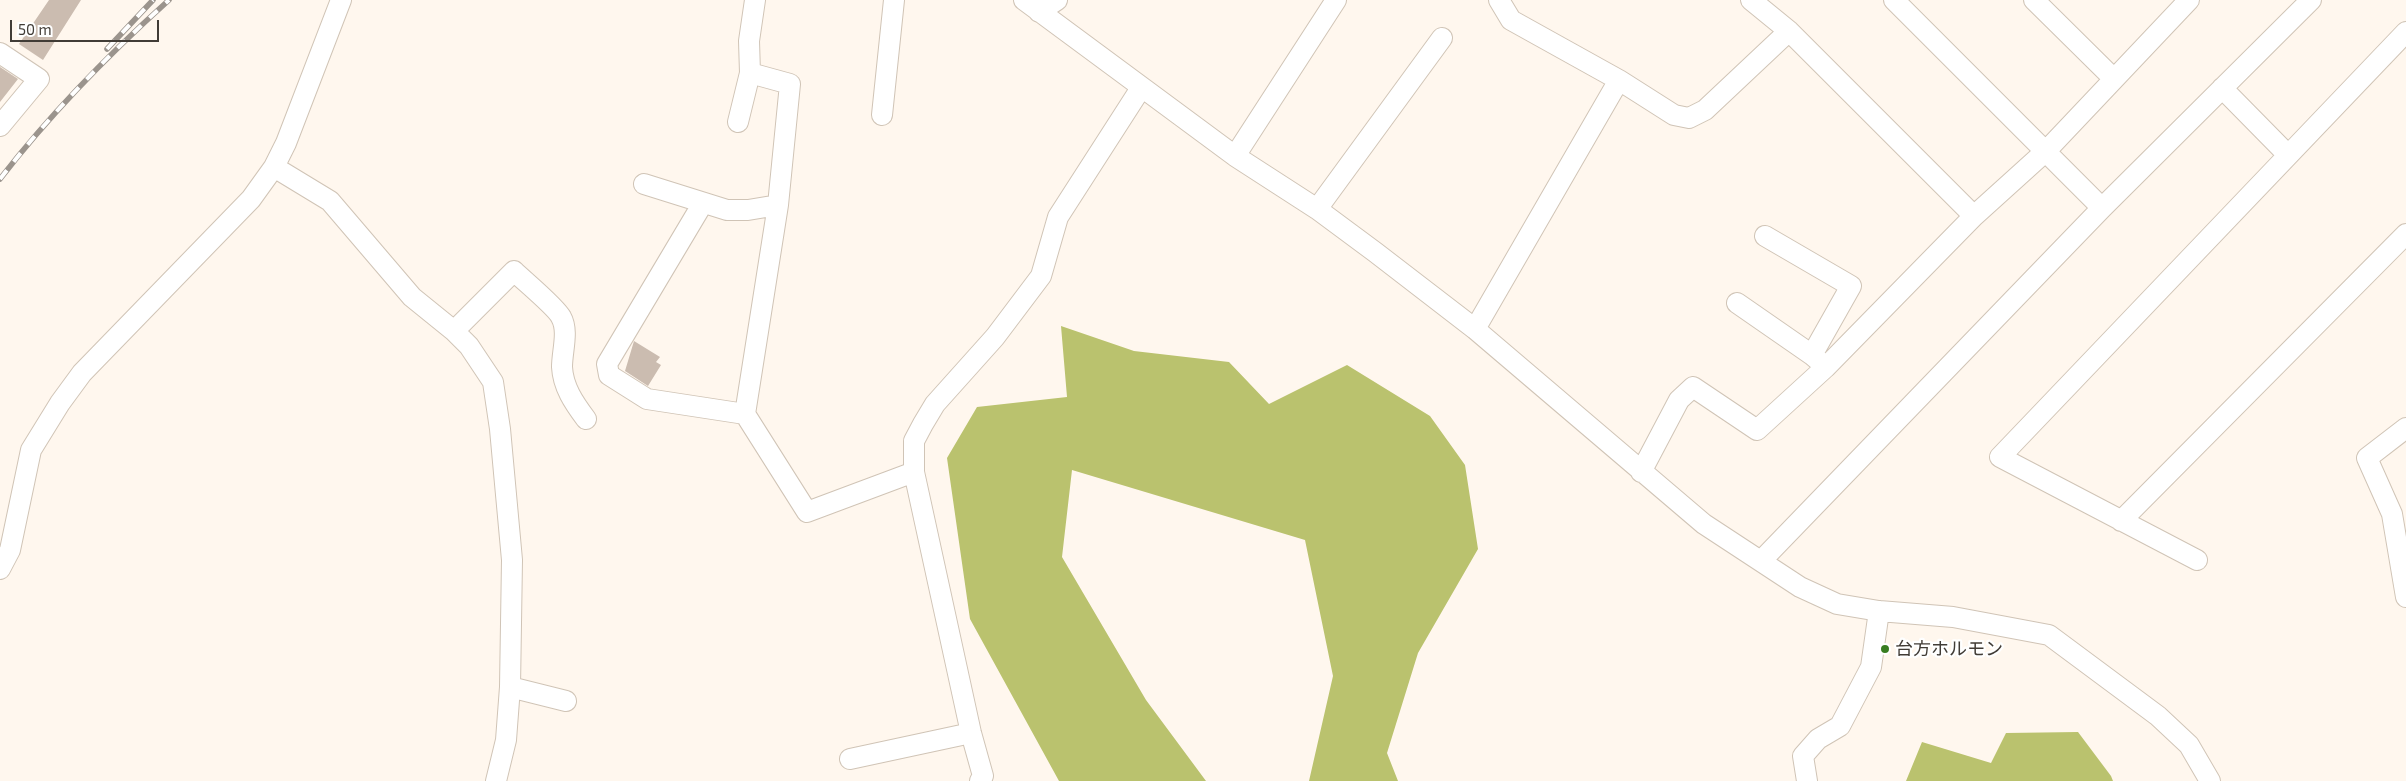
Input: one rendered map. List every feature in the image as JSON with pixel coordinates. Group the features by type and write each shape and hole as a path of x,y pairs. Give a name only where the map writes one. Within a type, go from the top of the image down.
{"street":[{"path":"0,569 10,550 31,450 60,403 82,373 251,199 274,167 286,143 342,0"},
{"path":"738,122 750,73 749,41 755,0"},
{"path":"882,115 894,0"},
{"path":"1032,6 1057,0"},
{"path":"1235,156 1336,0"},
{"path":"1499,0 1511,20 1619,80 1674,115 1688,118 1705,110 1789,32"},
{"path":"1894,0 2047,150 2102,208"},
{"path":"2034,0 2113,78"},
{"path":"1761,561 2102,208 2312,0"},
{"path":"1753,1 1789,32 1974,216"},
{"path":"1641,472 1679,400 1693,387 1757,430 1819,361 2047,150 2181,3"},
{"path":"1032,6 1235,156 1317,209 1475,330 1704,524 1800,587 1837,604 1879,612 1953,618 2049,635 2158,716 2189,745 2210,781"},
{"path":"2197,560 2000,457 2406,32"},
{"path":"1317,209 1442,38"},
{"path":"0,52 39,79 0,126"},
{"path":"750,73 790,84 778,205 745,414 807,512 914,472"},
{"path":"1475,330 1619,80"},
{"path":"980,781 983,776 971,733 914,472 914,441 935,404 995,337 1041,276 1058,217 1141,88"},
{"path":"2222,88 2288,155"},
{"path":"274,167 330,201 412,297 454,331 469,346 493,382 500,429 512,560 510,687 506,740 496,781"},
{"path":"644,184 727,210 748,210 778,205"},
{"path":"703,203 607,364 609,375 647,399 745,414"},
{"path":"2121,520 2406,234"},
{"path":"1765,236 1851,286 1819,361"},
{"path":"454,331 514,271 561,316 565,332 562,357 564,379 572,400 586,419"},
{"path":"1736,304 1819,361"},
{"path":"2406,428 2367,458 2392,514 2406,597"},
{"path":"1807,781 1803,756 1818,739 1840,726 1871,667 1879,612"},
{"path":"510,687 566,701"},
{"path":"850,759 971,733"}],"green space":[{"path":"1061,326 1134,351 1229,362 1269,404 1347,365 1430,416 1465,465 1478,549 1418,653 1387,753 1398,781 1309,781 1333,676 1305,540 1072,470 1062,557 1146,700 1206,781 1059,781 970,619 947,458 977,407 1067,397"},
{"path":"2078,732 2113,781 1906,781 1922,742 1991,763 2006,733"}],"building":[{"path":"49,0 81,0 43,60 19,44"},
{"path":"0,67 18,79 0,102"},
{"path":"634,341 660,357 656,362 661,365 648,386 625,371"}],"railway":[{"path":"107,49 153,0"},
{"path":"0,179 39,131 81,85 169,0"}],"place":[{"name":"台方ホルモン","path":"1885,649"}]}
